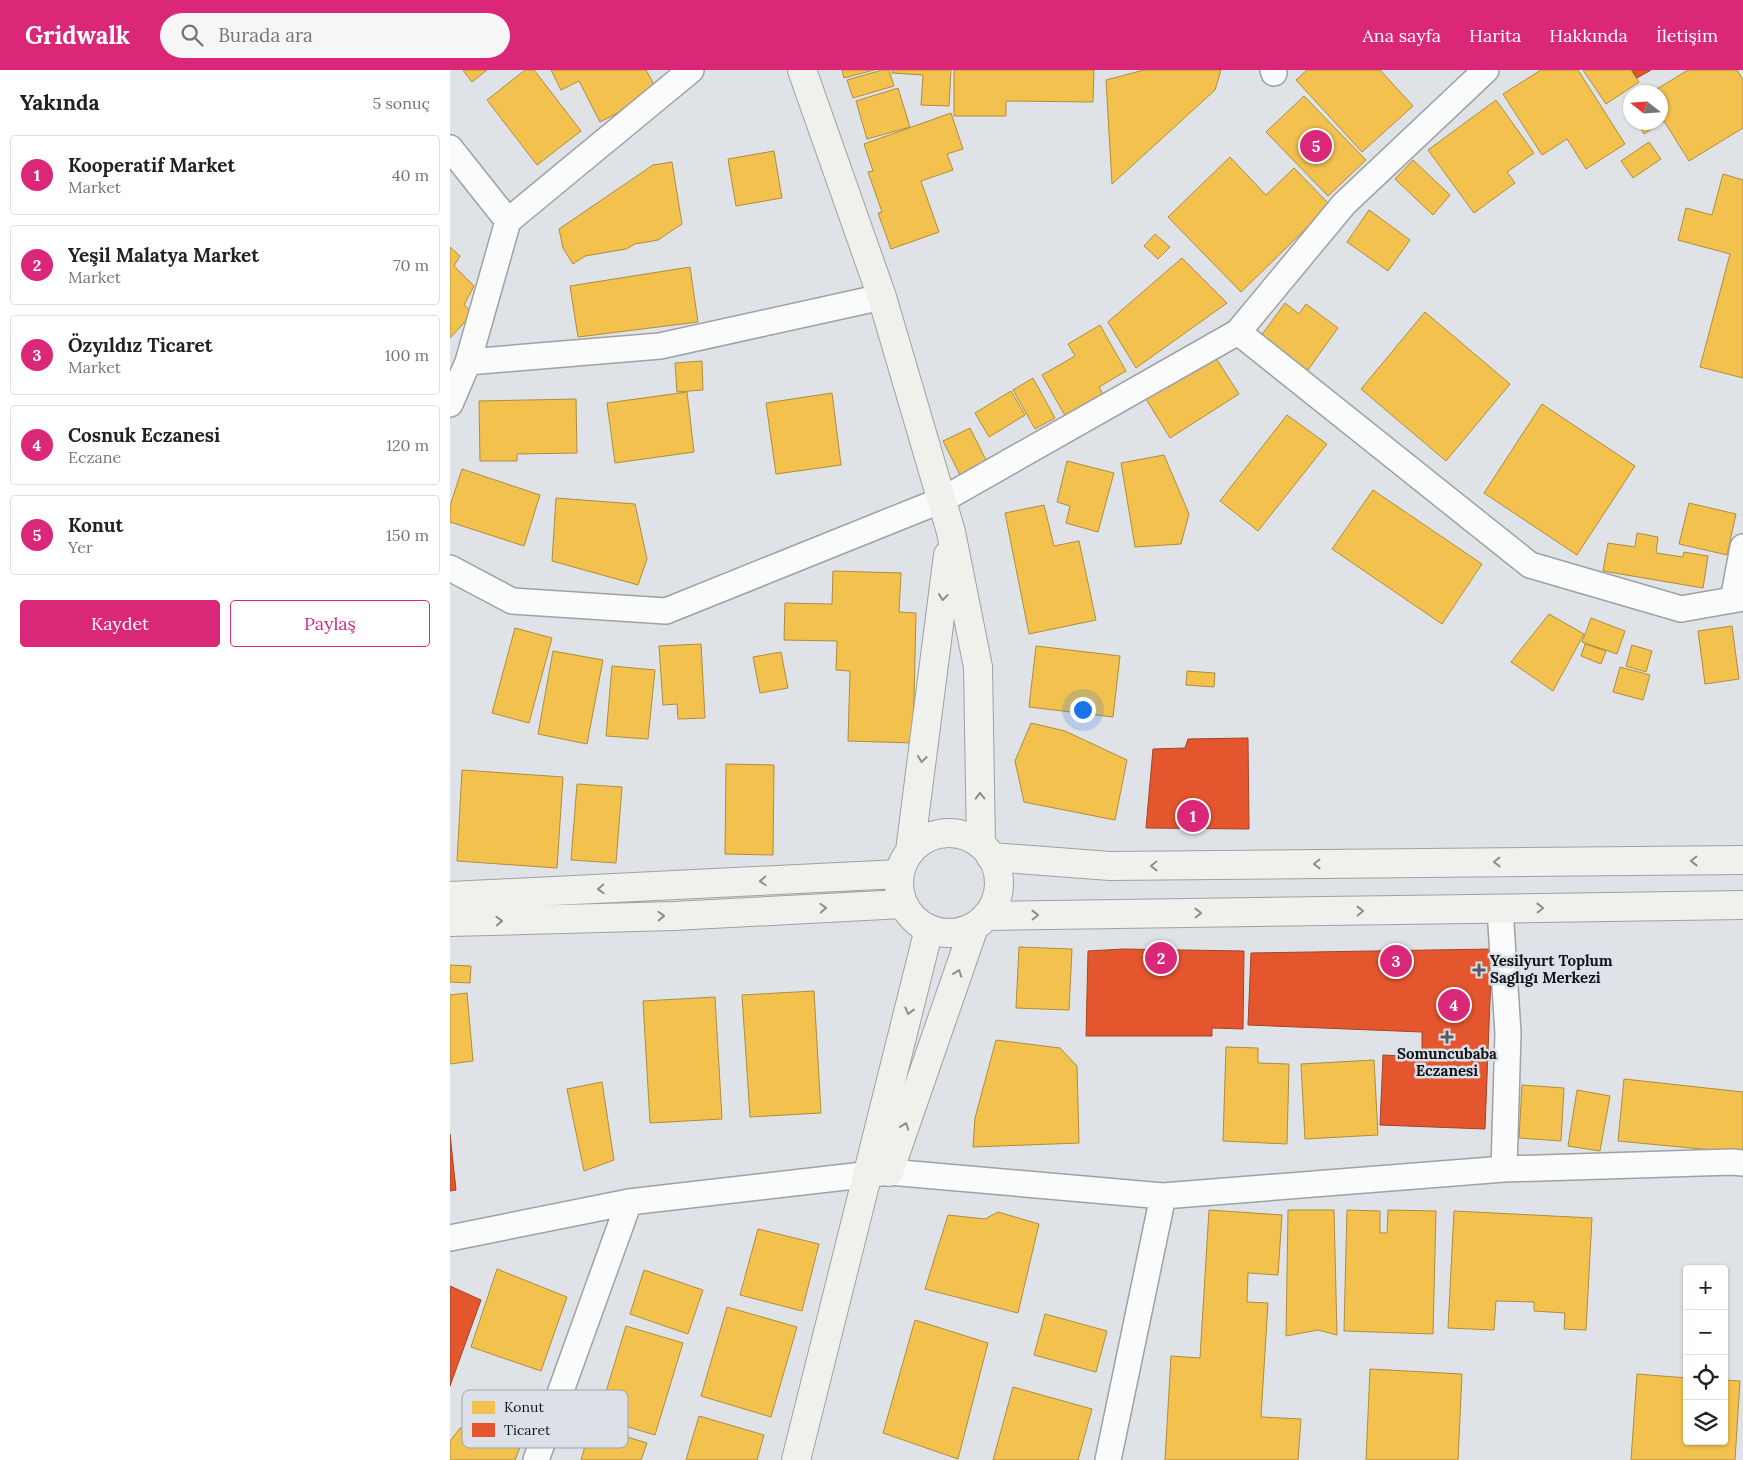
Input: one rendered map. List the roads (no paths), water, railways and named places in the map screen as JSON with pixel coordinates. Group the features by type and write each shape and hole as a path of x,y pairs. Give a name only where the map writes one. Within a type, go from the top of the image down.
{"main road":[{"path":"802,70 882,297 951,532 978,667 986,851"},
{"path":"951,532 905,862 903,904 912,918 929,930 941,934 958,933 980,922 1743,905"},
{"path":"450,896 905,862 922,841 937,834 952,833 968,837 986,851 997,872 998,888 995,903 980,922 879,1174"},
{"path":"986,851 1110,866 1743,860"},
{"path":"450,922 674,916 903,904"},
{"path":"796,1460 879,1174 929,930"}],"street":[{"path":"450,568 512,601 666,611 942,500 1238,332 1344,204 1486,70"},
{"path":"450,404 468,362 508,221 682,74"},
{"path":"450,148 508,221"},
{"path":"468,362 660,346 882,297"},
{"path":"1238,332 1530,566 1681,609 1738,599 1743,547"},
{"path":"1500,909 1508,1033 1504,1169"},
{"path":"450,1238 629,1202 879,1174 1163,1196 1504,1169 1743,1163"},
{"path":"1108,1460 1163,1196"},
{"path":"561,1390 629,1202"},
{"path":"536,1460 540,1448"}],"place":[{"name":"Konut","path":"1316,146"},
{"name":"Kooperatif Market","path":"1193,816"},
{"name":"Yeşil Malatya Market","path":"1161,958"},
{"name":"Özyıldız Ticaret","path":"1396,961"},
{"name":"Yesilyurt Toplum Saglıgı Merkezi","path":"1479,970"},
{"name":"Cosnuk Eczanesi","path":"1454,1005"},
{"name":"Somuncubaba Eczanesi","path":"1447,1037"}]}
